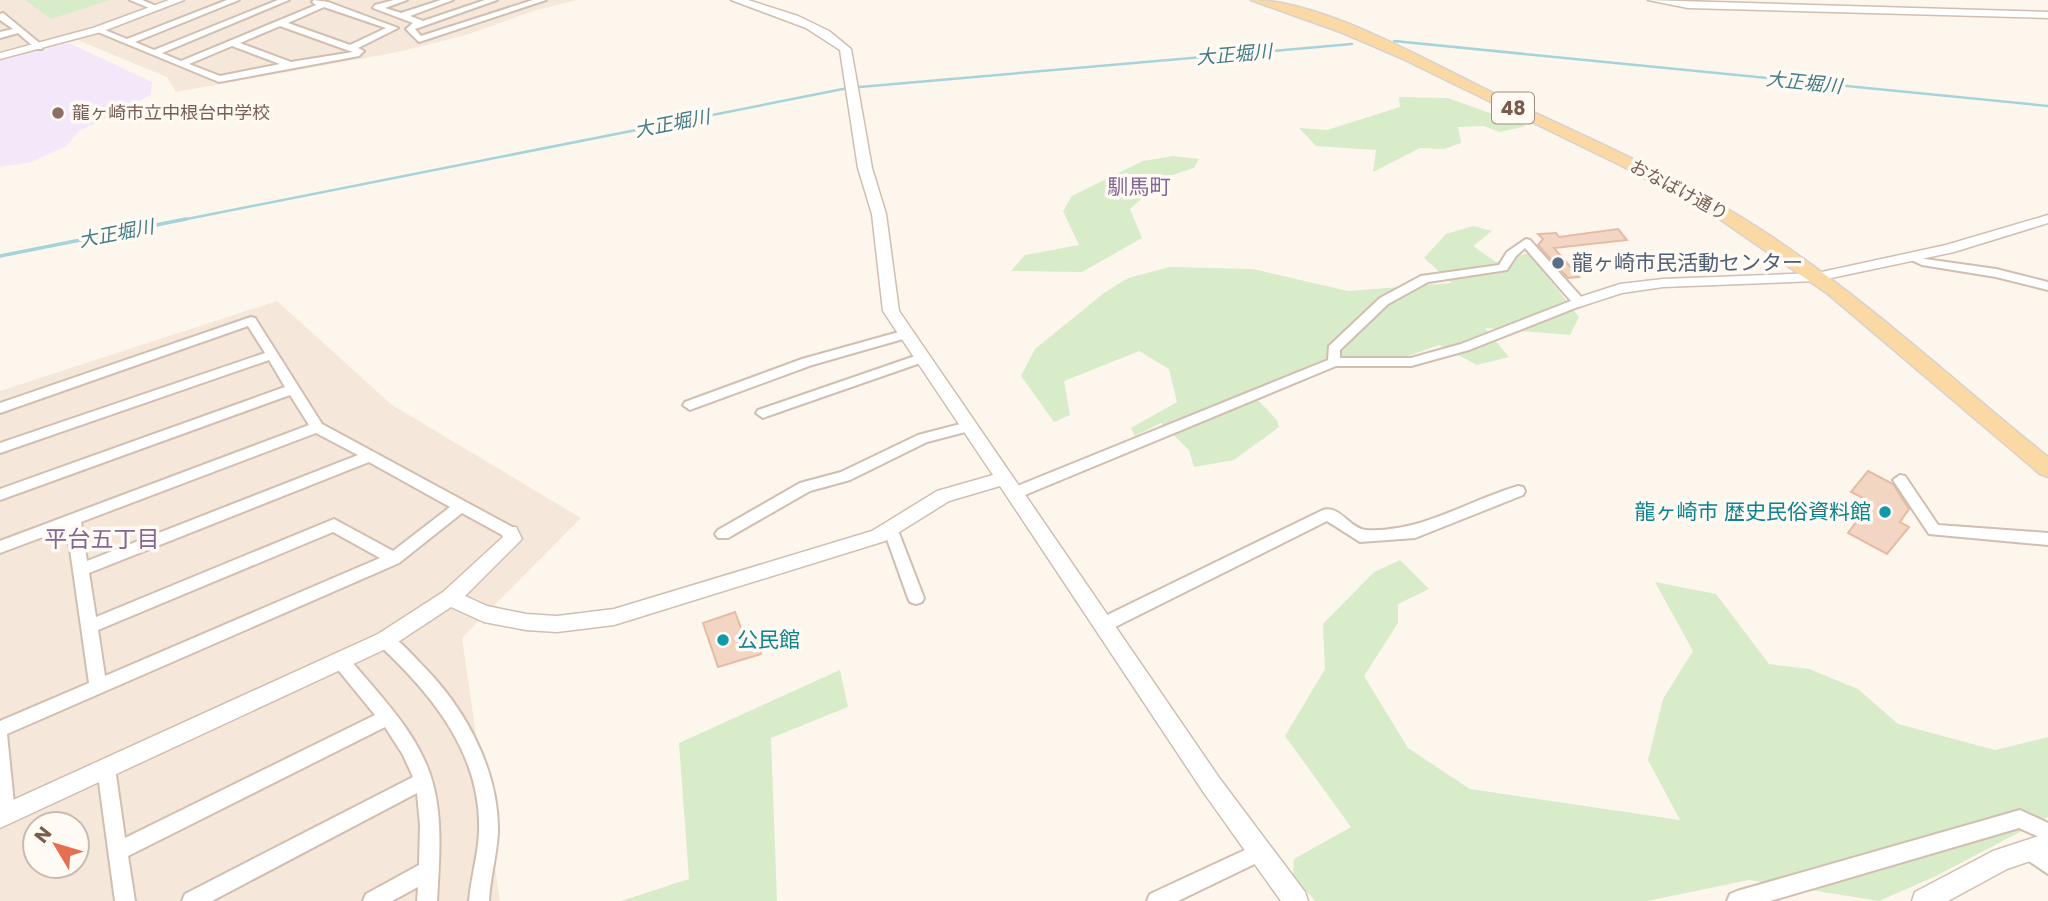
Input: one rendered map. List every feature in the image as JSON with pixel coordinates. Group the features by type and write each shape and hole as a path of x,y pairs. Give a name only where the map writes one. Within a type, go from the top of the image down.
{"main road":[{"name":"おなばけ通り","path":"1257,0 1344,27 1646,172 1737,222 1816,277 2048,469"}],"street":[{"path":"134,0 157,8"},
{"path":"0,56 97,30 179,0"},
{"path":"127,42 235,0"},
{"path":"153,53 285,0"},
{"path":"312,0 402,31 493,0"},
{"path":"357,15 378,4 403,0"},
{"path":"402,16 449,0"},
{"path":"413,27 419,39 542,0"},
{"path":"736,0 772,10 841,44 847,56 866,168 879,214 891,311 1212,786 1296,901"},
{"path":"1653,0 1688,5 2048,15"},
{"path":"181,64 325,4"},
{"path":"378,4 419,22 413,27"},
{"path":"0,17 3,16 39,47"},
{"path":"97,30 219,79 356,54 359,51 281,23"},
{"path":"350,48 393,29"},
{"path":"0,34 19,30"},
{"path":"232,43 290,64"},
{"path":"450,597 484,614 502,619 556,624 589,622 641,610 761,570 878,536 943,496 1009,486 1334,362 1411,362 1465,347 1579,302 1620,289 1662,283 1816,277 1949,249 2048,219"},
{"path":"1334,362 1334,349 1384,301 1431,277 1480,273 1503,268 1511,254 1526,242 1579,302"},
{"path":"1911,257 1922,262 1996,273 2048,286"},
{"path":"0,408 251,321 317,427 509,532 513,539 450,597 386,640 3,815 0,738"},
{"path":"690,405 807,362 906,334"},
{"path":"0,448 272,355"},
{"path":"763,413 921,358"},
{"path":"0,495 293,389"},
{"path":"0,547 317,427"},
{"path":"723,534 805,487 845,475 923,438 968,427"},
{"path":"80,570 370,456"},
{"path":"1900,480 1934,530 2048,539"},
{"path":"1105,624 1328,514 1360,536 1415,532 1518,491"},
{"path":"0,729 394,559 461,506"},
{"path":"72,519 98,687"},
{"path":"89,626 334,525 394,559"},
{"path":"890,528 916,598"},
{"path":"386,640 435,687 469,742 479,768 488,823 479,901"},
{"path":"341,661 387,718 416,763 423,781 427,799 427,901"},
{"path":"118,851 387,718"},
{"path":"106,768 125,901"},
{"path":"192,901 423,781"},
{"path":"1737,901 2021,819 2048,832"},
{"path":"1157,901 1260,852"},
{"path":"1924,901 2001,859 2042,853"},
{"path":"373,901 429,870"}],"shaded area":[{"path":"0,0 577,0 533,11 466,35 398,52 176,92 167,77 65,35 0,51"},
{"name":"龍ヶ崎市立中根台中学校","path":"69,43 152,82 151,95 79,131 66,146 32,162 0,167 0,60"},
{"path":"277,301 392,405 581,518 462,638 500,901 0,901 0,391"}],"green space":[{"path":"25,0 110,0 51,19"},
{"path":"1399,97 1448,98 1526,126 1500,132 1483,126 1458,127 1461,143 1444,149 1420,148 1373,172 1376,150 1316,146 1299,128 1327,130 1400,107"},
{"path":"1173,156 1199,159 1194,168 1166,177 1130,209 1142,238 1082,272 1011,271 1025,255 1079,245 1063,211 1072,196 1143,161"},
{"path":"1473,226 1492,231 1473,246 1496,262 1529,253 1579,317 1570,335 1485,328 1509,357 1477,365 1439,345 1408,356 1330,358 1249,391 1277,420 1279,427 1234,460 1194,467 1189,450 1161,423 1135,436 1131,428 1177,402 1169,369 1139,351 1064,381 1070,415 1054,422 1021,376 1035,349 1104,293 1128,278 1170,267 1253,269 1348,291 1452,283 1424,258 1446,234"},
{"path":"1400,560 1429,589 1398,604 1398,623 1364,676 1408,748 1470,789 1680,820 1648,760 1663,699 1693,651 1655,582 1716,594 1769,664 1809,669 1858,689 1898,724 1995,750 2048,737 2048,817 1936,876 1879,901 1749,880 1647,901 1315,901 1293,876 1294,859 1351,827 1285,736 1325,669 1323,624 1374,572"},
{"path":"840,670 848,707 771,738 777,901 621,901 689,879 679,743"}],"building":[{"name":"龍ヶ崎市民活動センター","path":"1618,229 1627,240 1554,248 1579,277 1568,278 1538,245 1543,239 1538,234 1556,233 1559,237"},
{"name":"龍ヶ崎市 歴史民俗資料館","path":"1868,471 1893,484 1909,509 1900,522 1909,527 1887,554 1848,533 1871,502 1851,492"},
{"name":"公民館","path":"735,612 746,641 756,638 761,654 718,667 703,623"}],"waterway":[{"name":"大正堀川","path":"1394,41 2048,106"},
{"name":"大正堀川","path":"177,221 848,88 1352,44"},
{"name":"大正堀川","path":"0,256 186,219"}],"place":[{"name":"龍ヶ崎市立中根台中学校","path":"58,113"},
{"name":"龍ヶ崎市民活動センター","path":"1558,263"},
{"name":"龍ヶ崎市 歴史民俗資料館","path":"1885,512"},
{"name":"公民館","path":"723,640"}],"district":[{"name":"馴馬町","path":"1139,187"},
{"name":"平台五丁目","path":"102,539"}]}
